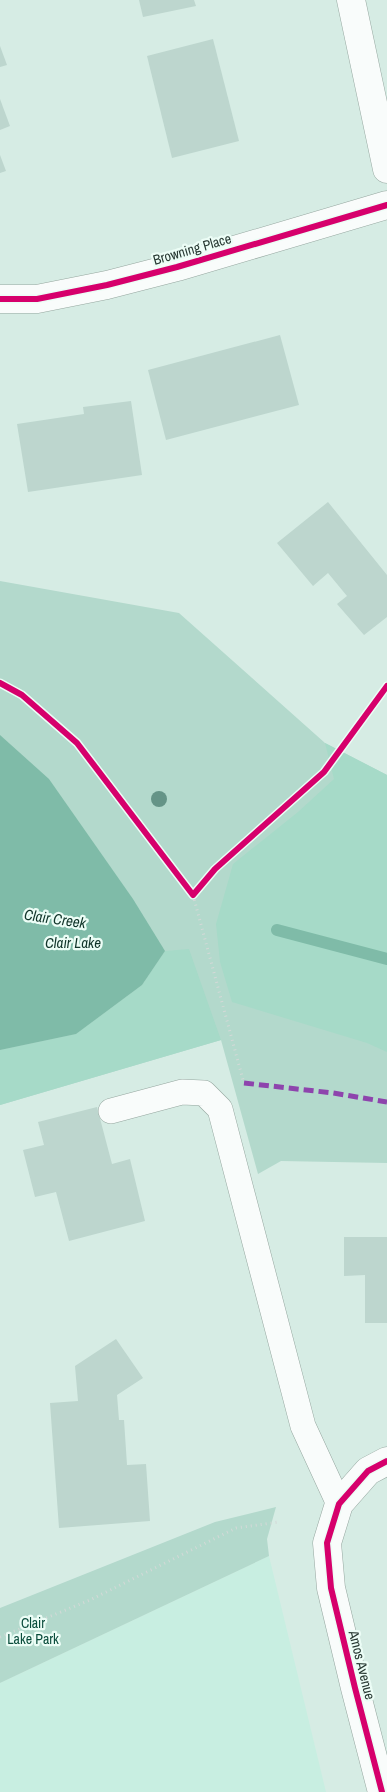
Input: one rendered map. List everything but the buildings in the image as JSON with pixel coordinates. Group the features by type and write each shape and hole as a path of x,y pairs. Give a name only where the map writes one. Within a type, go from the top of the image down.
{"street":[{"path":"351,0 387,169"},
{"name":"Browning Place","path":"0,299 37,299 107,285 177,267 387,204"},
{"path":"339,1504 368,1471 387,1461"},
{"name":"Amos Avenue","path":"339,1504 327,1543 331,1588 382,1792"}],"lane":[{"path":"111,1111 182,1092 204,1093 220,1109 303,1426 339,1504"}],"path":[{"path":"0,1637 90,1600 236,1528 279,1522"}],"shaded area":[{"path":"325,743 387,775 387,1052 367,1043 232,1002 220,962 216,924 233,864 298,812 334,779"},
{"path":"189,949 221,1040 0,1105 0,1050 76,1034 142,985 165,951"},
{"path":"269,1556 326,1792 0,1792 0,1683"}],"green space":[{"path":"0,581 179,613 325,743 387,775 387,1163 281,1161 258,1174 221,1040 0,1105"},
{"name":"Clair Lake Park","path":"276,1507 267,1539 269,1556 0,1683 0,1608 215,1522"}],"water":[{"name":"Clair Lake","path":"0,735 49,779 133,899 165,951 142,985 76,1034 0,1050"}],"waterway":[{"name":"Clair Creek","path":"277,930 387,959"}],"marked path":[{"path":"244,1083 333,1093 387,1102"}],"cycle path":[{"path":"0,299 37,299 107,285 177,267 387,205"},
{"path":"0,683 22,695 77,743 193,895 215,869 324,772 387,686"},
{"path":"382,1792 331,1588 327,1543 339,1504 368,1471 387,1461"}]}
